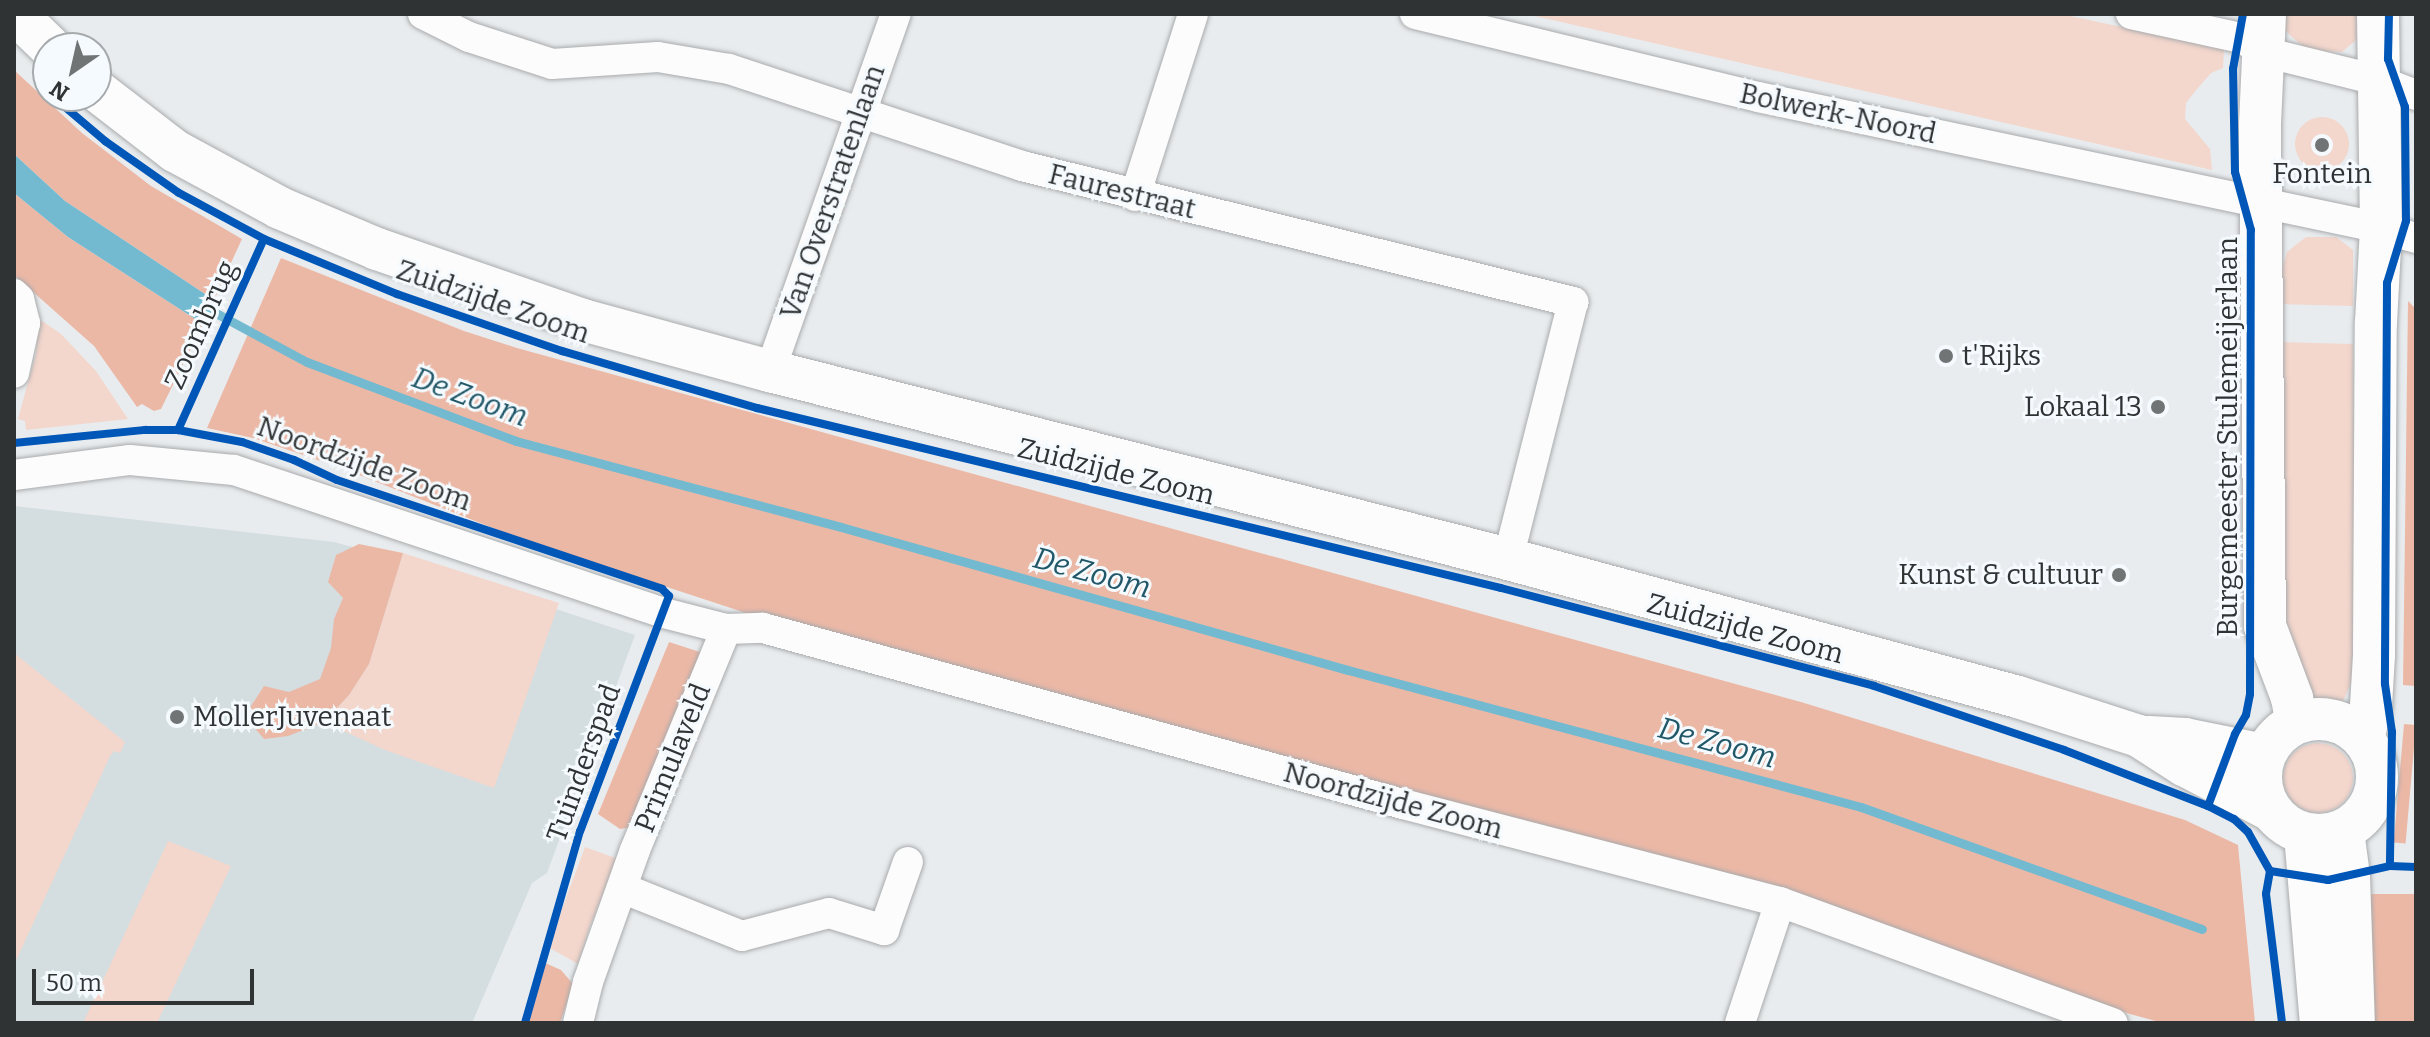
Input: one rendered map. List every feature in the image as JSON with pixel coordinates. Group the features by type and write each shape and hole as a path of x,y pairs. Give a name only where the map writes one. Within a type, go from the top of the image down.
{"main road":[{"path":"16,14 35,32"},
{"path":"2363,739 2371,706 2374,655 2376,323 2399,233 2377,80 2378,14"},
{"name":"Burgemeester Stulemeijerlaan","path":"2264,33 2260,125 2265,626 2292,698 2297,723"},
{"name":"Zuidzijde Zoom","path":"112,102 175,151 224,181 377,249 583,320 770,371 1508,559 2018,697 2139,736 2185,739 2264,755"},
{"path":"2329,720 2352,729 2363,739 2375,761 2375,794 2364,814 2324,832 2286,826 2270,810 2262,794 2260,777 2264,755 2279,734 2297,723 2329,720"},
{"name":"Zuidzijde Zoom","path":"2139,736 2184,765 2270,810"},
{"path":"2321,1023 2324,832"},
{"path":"2324,832 2349,876 2354,1023"}],"street":[{"name":"Faurestraat","path":"423,14 469,37 552,64 658,57 729,69 1022,166 1573,302 1508,559"},
{"name":"Van Overstratenlaan","path":"770,371 896,14"},
{"path":"1135,196 1193,14"},
{"name":"Bolwerk-Noord","path":"1415,14 1758,97 2399,233"},
{"path":"2131,14 2241,38 2264,33 2416,95"},
{"path":"14,294 19,299 25,323 14,373"},
{"name":"Noordzijde Zoom","path":"14,475 130,460 234,470 664,613 726,629 763,628 1403,804 1780,902 2113,1023"},
{"name":"Primulaveld","path":"578,1023 588,982 622,888 726,629"},
{"path":"622,888 742,936 829,913 884,930 908,862"},
{"path":"1740,1023 1780,902"}],"shaded area":[{"path":"1526,14 2061,14 2224,49 2223,68 2211,73 2186,103 2185,119 2210,149 2212,170"},
{"path":"2272,14 2370,14 2370,28 2342,52 2307,50 2272,19"},
{"path":"14,70 32,87 32,112 59,112 151,186 242,239 214,300 65,201 14,154"},
{"path":"2322,117 2341,125 2349,144 2341,163 2322,171 2303,163 2295,144 2303,125"},
{"path":"14,193 68,237 203,324 161,409 154,411 142,404 137,407 94,346 14,275"},
{"path":"2306,237 2336,237 2353,250 2353,306 2280,304 2280,277 2287,252"},
{"path":"281,258 464,331 517,348 1801,702 2185,820 2238,845 2255,1023 2163,1023 2130,1014 1796,893 1439,804 749,614 518,538 344,469 253,438 207,428"},
{"path":"2408,301 2416,309 2416,686 2403,685"},
{"path":"39,322 61,334 96,371 128,419 26,430 25,421 18,419 36,353"},
{"path":"2280,342 2353,344 2355,674 2340,708 2315,705 2288,647 2279,493"},
{"path":"14,506 334,542 434,569 635,635 547,873 532,883 472,1023 14,1023"},
{"path":"359,544 403,553 369,664 349,695 324,722 288,736 264,739 252,725 251,706 264,686 289,692 320,679 331,648 334,619 343,598 328,582 336,555"},
{"path":"403,553 559,603 494,788 385,750 324,722 349,695 369,664"},
{"path":"669,642 706,654 632,827 620,829 598,814"},
{"path":"14,653 125,742 120,753 114,751 110,756 14,965"},
{"path":"2404,724 2416,725 2406,844 2394,843"},
{"path":"2318,743 2343,753 2353,778 2343,803 2318,813 2293,803 2283,778 2293,753"},
{"path":"168,841 231,866 157,1023 83,1023"},
{"path":"585,847 618,859 578,964 548,947"},
{"path":"2366,894 2416,894 2416,1023 2366,1023"},
{"path":"543,962 561,970 573,984 560,1023 523,1023"}],"water":[{"path":"14,154 65,201 214,300 203,324 68,237 14,193"}],"waterway":[{"name":"De Zoom","path":"201,305 307,362 516,441 841,527 1348,670 1861,807 2202,929"}],"cycle path":[{"path":"2208,806 2235,734 2246,715 2250,694 2251,230 2235,172 2233,69 2243,14"},
{"path":"2389,14 2388,59 2405,107 2406,221 2387,283 2385,684 2392,732 2390,866"},
{"path":"71,112 105,141 179,193 264,239 397,294 562,351 757,408 1501,588 1874,686 2064,750 2208,806 2234,819 2248,832 2270,871 2266,894 2282,1023"},
{"name":"Zoombrug","path":"178,430 264,239"},
{"name":"Tuinderspad","path":"14,443 145,430 178,430 242,442 294,460 337,480 662,589 669,596 580,831 525,1023"},
{"path":"2270,871 2328,880 2390,866 2416,867"}],"place":[{"name":"Fontein","path":"2322,145"},
{"name":"t'Rijks","path":"1946,356"},
{"name":"Lokaal 13","path":"2158,407"},
{"name":"Kunst & cultuur","path":"2119,575"},
{"name":"MollerJuvenaat","path":"177,717"}]}
